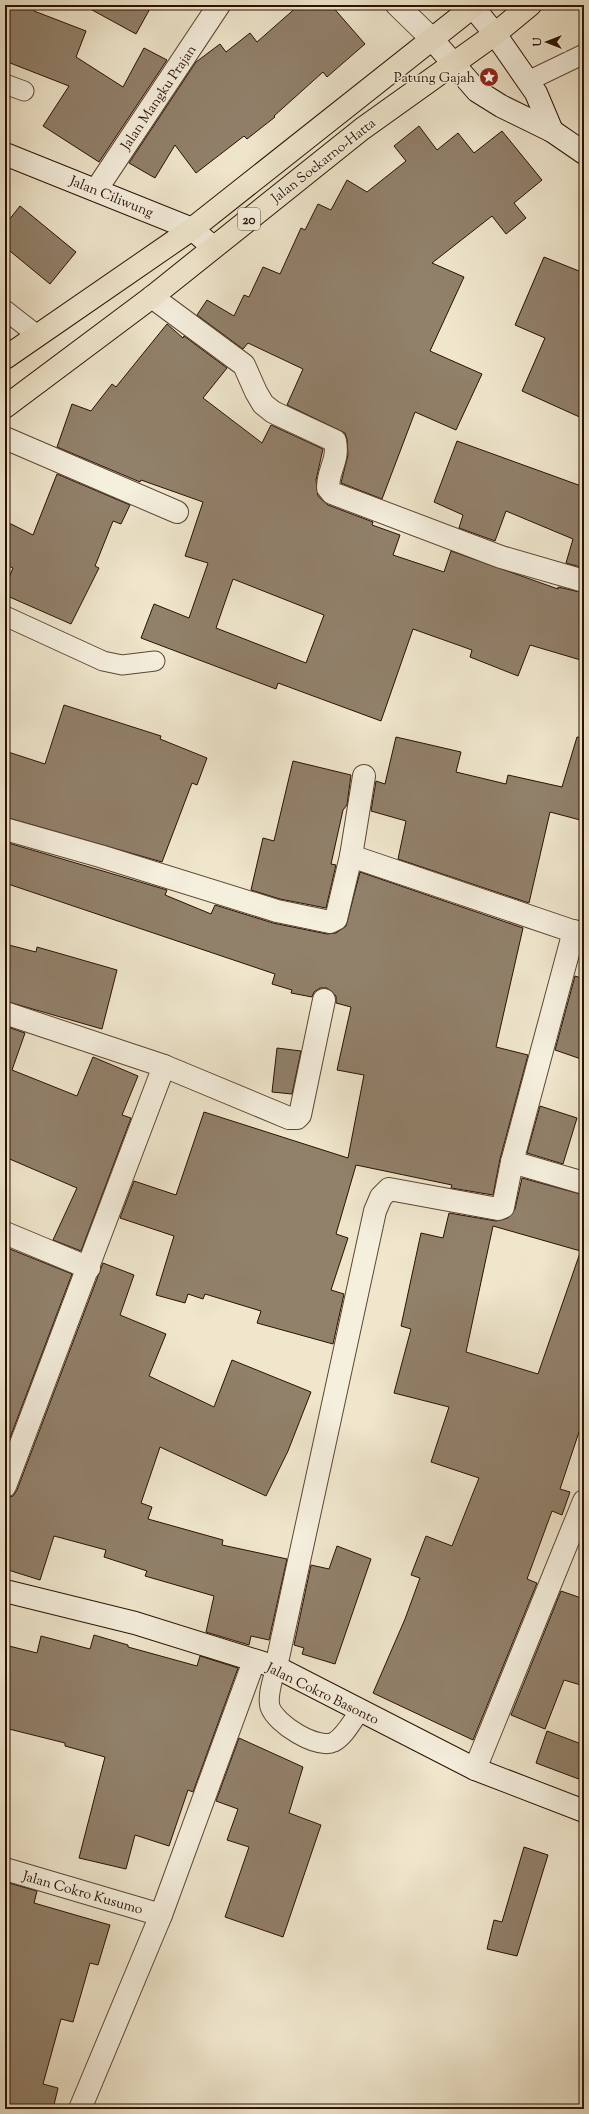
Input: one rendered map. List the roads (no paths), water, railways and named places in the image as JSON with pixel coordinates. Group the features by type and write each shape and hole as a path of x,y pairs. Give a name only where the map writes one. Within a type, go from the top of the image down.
{"highway":[{"name":"Jalan Soekarno-Hatta","path":"5,407 152,297 362,128 495,34 530,5"},
{"name":"Jalan Soekarno-Hatta","path":"5,358 192,229 474,6"}],"street":[{"name":"Jalan Mangku Prajan","path":"96,190 219,5"},
{"path":"397,5 432,39 477,91 501,106 552,131 584,153"},
{"path":"474,6 536,93 552,131"},
{"name":"Jalan Ciliwung","path":"5,154 192,229 213,247"},
{"path":"152,297 244,365 263,404 273,412 335,441 337,453 328,480 328,488 332,493 501,557 584,581"},
{"path":"5,438 177,512"},
{"path":"5,829 100,856 277,911 330,922 336,919 351,856 364,776"},
{"path":"276,1667 375,1212 381,1197 389,1189 498,1209 503,1207 512,1162 579,933 351,856"},
{"path":"5,1013 164,1066 289,1118 297,1118 300,1115 324,1000"},
{"path":"5,1486 89,1268 164,1066"},
{"path":"512,1162 584,1183"},
{"path":"5,1233 89,1268"},
{"path":"475,1769 584,1502"},
{"name":"Jalan Cokro Basonto","path":"5,1591 135,1623 276,1667 475,1769 584,1811"},
{"path":"80,2109 161,1914 254,1661"},
{"name":"Jalan Cokro Kusumo","path":"5,1869 161,1914"}],"lane":[{"path":"528,81 584,54"},
{"path":"5,84 24,91"},
{"path":"5,310 37,335"},
{"path":"5,616 103,661 122,665 155,661"},
{"path":"276,1667 270,1694 270,1706 274,1715 292,1730 309,1740 323,1744 333,1742 342,1736 360,1711"}],"place":[{"name":"Patung Gajah","path":"489,77"}]}
